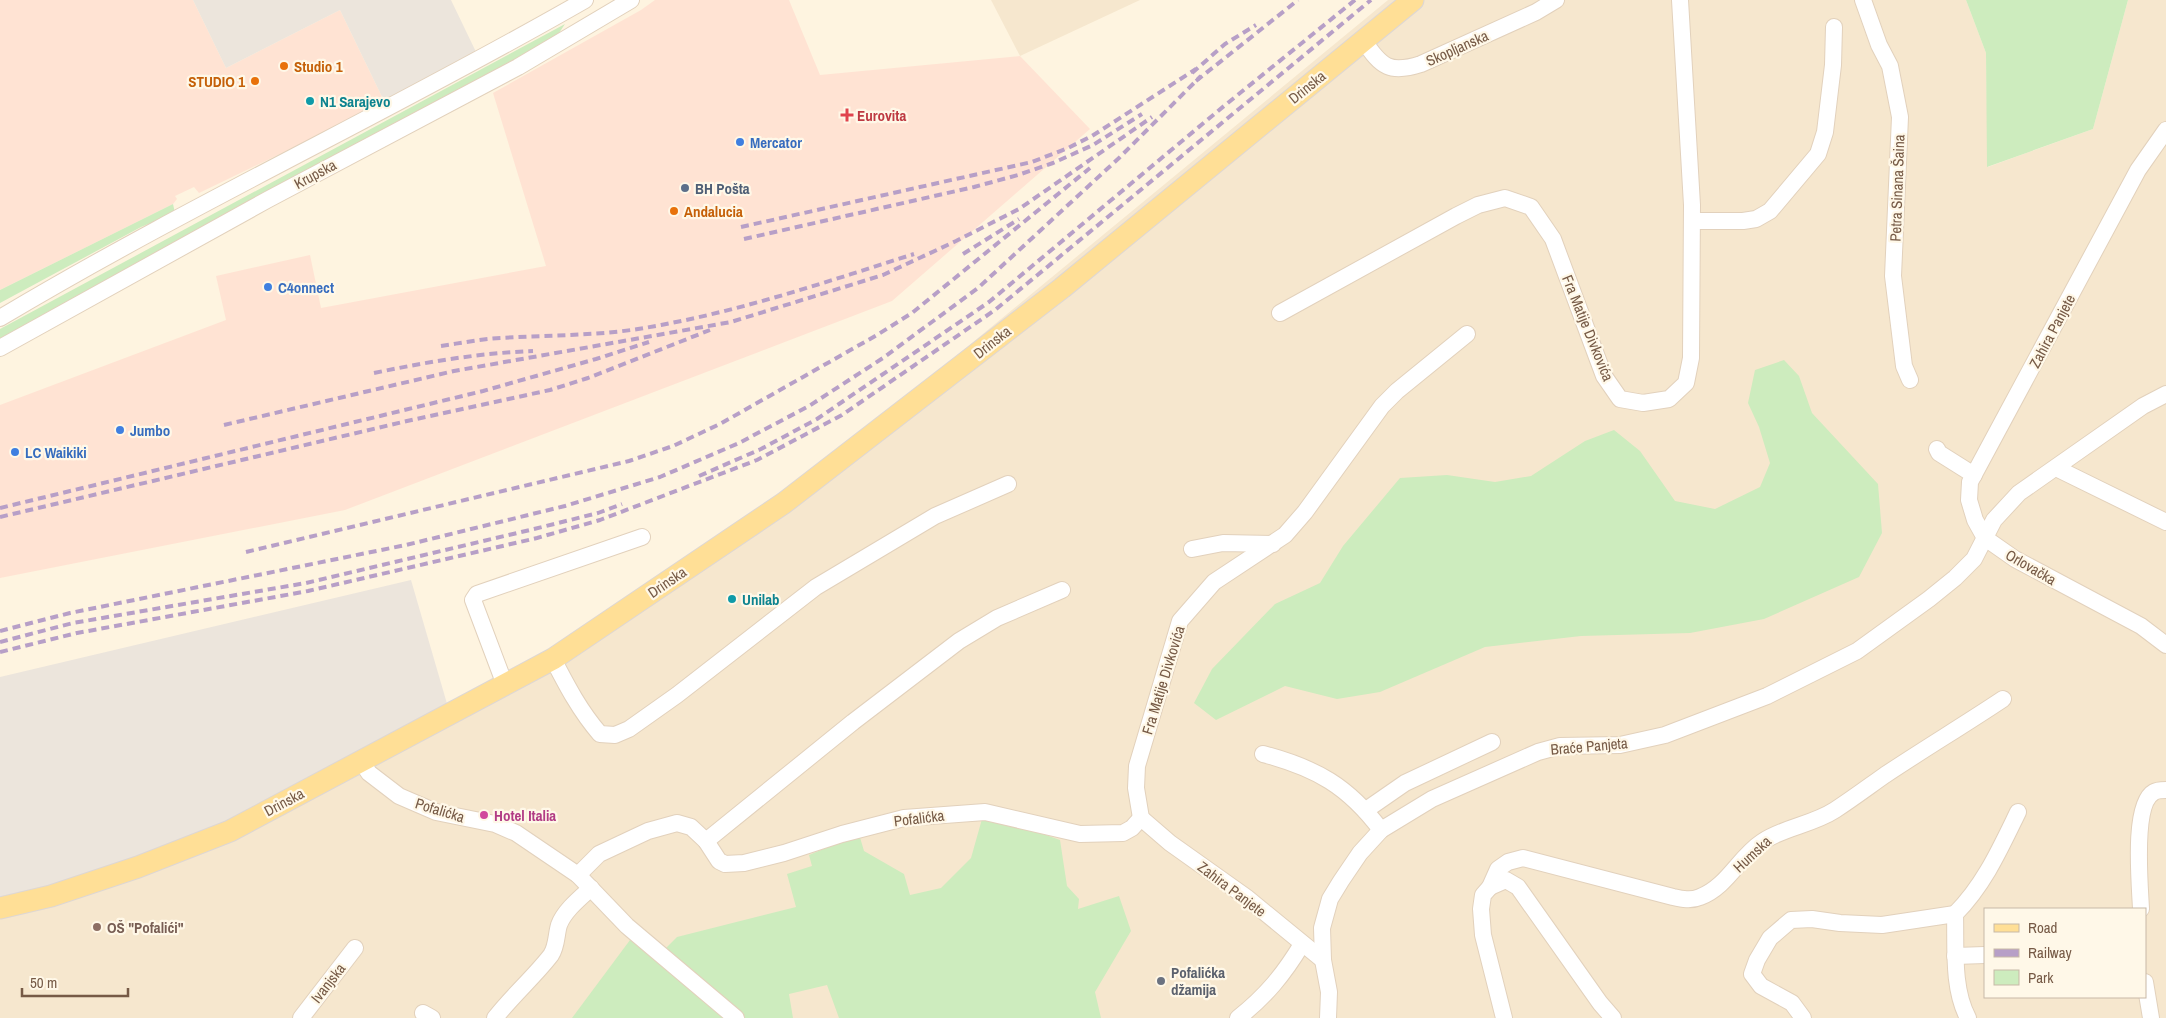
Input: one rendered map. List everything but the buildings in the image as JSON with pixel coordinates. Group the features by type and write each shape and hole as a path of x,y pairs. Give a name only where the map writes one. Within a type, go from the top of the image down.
{"main road":[{"name":"Drinska","path":"0,908 51,896 138,867 230,831 553,659 784,503 1062,288 1413,0"}],"street":[{"name":"Krupska","path":"0,318 49,288 506,45 584,0"},
{"name":"Krupska","path":"0,348 267,200 518,67 631,0"},
{"name":"Skopljanska","path":"1364,41 1377,61 1388,67 1403,70 1421,64 1536,12 1556,0"},
{"name":"Fra Matije Divkovića","path":"1280,313 1456,216 1478,205 1505,198 1531,207 1554,239 1604,376 1620,399 1643,403 1669,399 1686,383 1690,358 1692,222 1680,0"},
{"name":"Petra Sinana Šaina","path":"1863,0 1879,45 1890,66 1900,117 1893,276 1904,366 1910,380"},
{"path":"1692,222 1756,219 1770,211 1818,154 1825,132 1833,66 1834,27"},
{"name":"Zahira Panjete","path":"1985,538 1974,520 1969,500 1970,482 2138,170 2166,130"},
{"name":"Fra Matije Divkovića","path":"1141,818 1136,788 1137,766 1180,621 1214,582 1285,535 1305,512 1382,406 1397,391 1467,334"},
{"path":"1985,538 1994,520 2019,493 2142,406 2165,396"},
{"path":"1937,449 1939,453 1974,475"},
{"path":"2056,468 2166,522"},
{"path":"553,659 573,698 587,719 600,734 615,735 628,729 677,695 816,587 935,516 1008,484"},
{"path":"505,685 473,600 477,594 642,537"},
{"name":"Orlovačka","path":"1985,538 2015,559 2140,626 2166,645"},
{"name":"Braće Panjeta","path":"1381,830 1432,799 1538,752 1560,746 1620,745 1665,736 1767,696 1857,651 1929,599 1974,559 1985,538"},
{"path":"1192,549 1224,543 1273,544"},
{"path":"706,841 853,722 959,641 997,618 1062,590"},
{"name":"Humska","path":"1504,1018 1482,935 1481,909 1483,895 1490,887 1498,869 1508,862 1523,858 1686,900 1699,898 1718,885 1759,843 1775,834 1817,820 1834,811 1884,776 2003,699"},
{"path":"1366,810 1405,783 1492,742"},
{"path":"1263,754 1296,763 1334,783 1366,810 1381,830 1360,853 1330,900 1322,928 1323,960 1329,992 1328,1018"},
{"name":"Pofalićka","path":"361,761 369,773 400,796 436,812 494,824 516,833 578,875 627,926 736,1018"},
{"path":"2141,908 2139,834 2141,811 2148,798 2155,792 2166,790"},
{"name":"Pofalićka","path":"578,875 599,854 648,831 677,823 691,827 706,841 720,861 725,864 744,863 784,853 842,834 904,818 985,812 1080,834 1123,833 1132,828 1141,818"},
{"path":"1803,1018 1792,1003 1761,986 1752,974 1756,960 1770,938 1791,920 1812,919 1882,926 1955,914 1972,897 1990,869 2018,812"},
{"name":"Zahira Panjete","path":"1141,818 1170,843 1246,897 1323,960"},
{"path":"1490,887 1506,880 1518,887 1600,1003 1613,1018"},
{"path":"495,1018 512,996 552,954 556,945 559,924 591,888"},
{"path":"1955,914 1955,956 1963,1008 1968,1018"},
{"path":"1238,1018 1258,1002 1286,971 1302,944"},
{"name":"Ivanjska","path":"301,1018 355,948"},
{"path":"1955,956 1984,955"},
{"path":"2146,988 2151,1018"}],"shaded area":[{"path":"0,0 193,0 226,68 340,10 385,103 199,193 194,187 175,196 177,199 173,204 0,290"},
{"path":"193,0 451,0 477,54 385,103 340,10 226,68"},
{"path":"655,0 789,0 820,75 1020,56 1090,129 892,301 345,510 0,578 0,405 226,320 216,276 310,255 321,308 546,266 493,93 641,10"},
{"path":"991,0 1140,0 1020,56"},
{"path":"1388,0 1966,0 1986,53 1988,167 2093,129 2128,0 2166,0 2166,1018 0,1018 0,906 507,683 841,451"},
{"path":"411,580 450,714 230,831 0,906 0,677"}],"green space":[{"path":"1966,0 2128,0 2093,129 1987,167 1986,53"},
{"path":"565,24 559,33 484,78 0,339 0,329"},
{"path":"173,204 175,213 141,227 0,303 0,290"},
{"path":"1784,360 1799,376 1812,413 1878,484 1882,533 1859,577 1764,619 1690,633 1581,636 1485,647 1380,692 1337,699 1285,686 1216,720 1194,703 1212,669 1275,604 1320,583 1343,546 1400,478 1447,475 1495,482 1531,476 1585,441 1614,430 1640,451 1675,501 1715,509 1760,487 1770,463 1759,427 1748,403 1755,370"},
{"path":"982,819 1015,824 1060,840 1067,886 1079,899 1078,909 1119,896 1131,931 1095,992 1101,1018 839,1018 827,985 789,994 793,1018 745,1018 666,948 677,937 796,907 787,874 812,866 809,855 859,834 864,851 904,874 910,895 941,888 971,858"},
{"path":"633,936 729,1018 572,1018"}],"railway":[{"path":"1196,81 1298,0"},
{"path":"699,476 761,449 817,419 989,302 1224,106 1355,0"},
{"path":"0,652 77,633 308,591 537,538 600,520 757,460 842,415 995,310 1371,0"},
{"path":"1192,73 1225,44 1256,25"},
{"path":"741,227 1032,162 1092,136 1196,69"},
{"path":"0,631 70,613 406,545 565,506 660,477 739,443 809,406 883,358 978,288 1119,158 1201,76"},
{"path":"744,239 974,187 1018,175 1053,163 1093,145 1142,114"},
{"path":"224,425 454,371 731,322 883,275 1019,209 1152,117"},
{"path":"246,552 629,461 673,446 720,424 877,335 912,313 1090,168"},
{"path":"963,254 1019,219"},
{"path":"441,346 493,339 621,331 673,323 777,297 914,254"},
{"path":"0,517 407,421 550,390 588,378 710,330"},
{"path":"0,508 483,391 649,342"},
{"path":"374,373 453,359 533,351"},
{"path":"0,642 73,623 306,583 534,529 598,513 622,504"}],"place":[{"name":"Studio 1","path":"284,66"},
{"name":"STUDIO 1","path":"255,81"},
{"name":"N1 Sarajevo","path":"310,101"},
{"name":"Eurovita","path":"847,115"},
{"name":"Mercator","path":"740,142"},
{"name":"BH Pošta","path":"685,188"},
{"name":"Andalucia","path":"674,211"},
{"name":"C4onnect","path":"268,287"},
{"name":"Jumbo","path":"120,430"},
{"name":"LC Waikiki","path":"15,452"},
{"name":"Unilab","path":"732,599"},
{"name":"Hotel Italia","path":"484,815"},
{"name":"OŠ \"Pofalići\"","path":"97,927"},
{"name":"Pofalićka džamija","path":"1161,981"}]}
